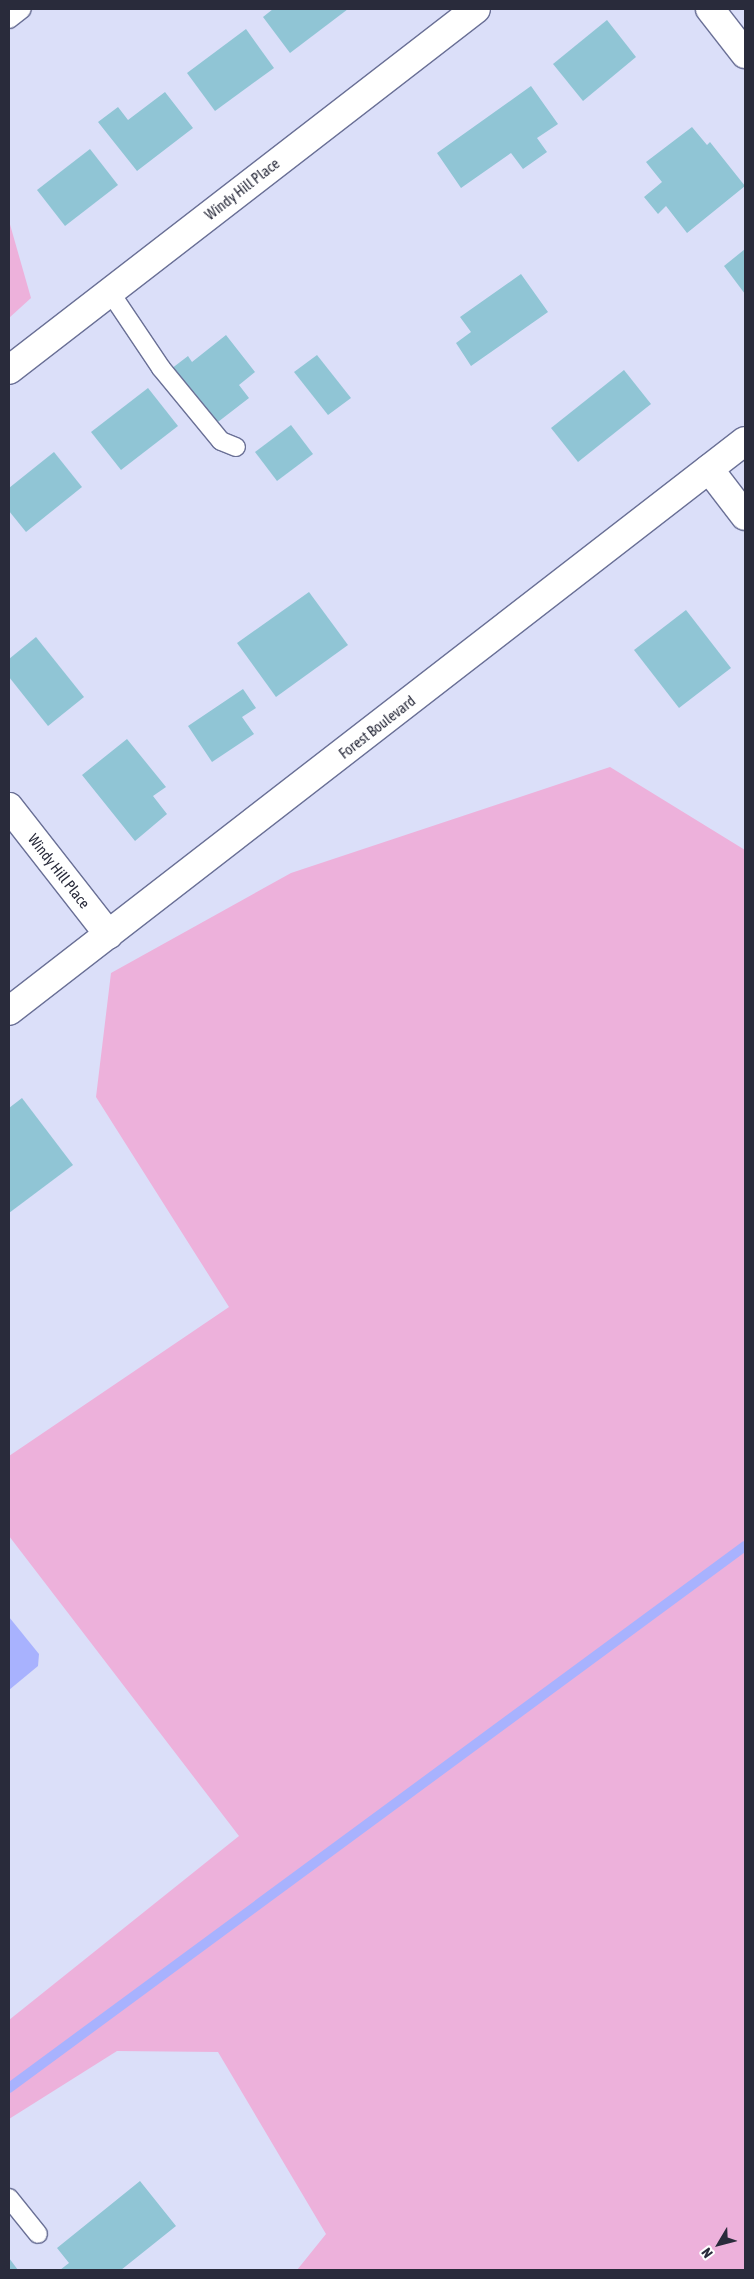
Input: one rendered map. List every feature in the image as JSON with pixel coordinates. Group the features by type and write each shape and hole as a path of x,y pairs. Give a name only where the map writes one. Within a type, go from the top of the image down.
{"street":[{"name":"Windy Hill Place","path":"9,370 476,9"},
{"path":"710,9 745,54"},
{"name":"Forest Boulevard","path":"9,1011 745,441"},
{"path":"709,469 745,516"},
{"name":"Windy Hill Place","path":"9,807 109,934"}],"lane":[{"path":"9,19 22,9"},
{"path":"110,292 161,368 221,441 236,447"},
{"path":"9,2198 38,2234"}],"shaded area":[{"path":"9,221 31,298 9,318"},
{"path":"610,767 745,850 745,2270 297,2270 326,2234 218,2052 117,2051 9,2119 9,2020 239,1836 9,1536 9,1456 229,1307 96,1097 111,973 291,873"}],"water":[{"path":"9,1617 39,1654 38,1666 9,1690"}],"building":[{"path":"273,9 348,9 290,53 263,17"},
{"path":"607,20 636,57 583,101 553,64"},
{"path":"246,29 274,68 215,111 187,73"},
{"path":"531,86 558,124 537,138 547,152 523,169 511,153 461,188 437,153"},
{"path":"165,92 193,128 137,171 98,122 118,107 128,120"},
{"path":"692,127 707,145 710,142 745,186 687,233 666,206 658,214 644,197 662,182 646,162"},
{"path":"90,149 118,185 65,226 37,190"},
{"path":"745,249 745,294 724,266"},
{"path":"521,274 548,312 471,366 456,343 471,332 460,317"},
{"path":"226,335 255,372 239,385 249,398 214,425 171,369 188,356 192,362"},
{"path":"317,355 351,398 328,415 294,372"},
{"path":"624,370 651,404 578,462 551,428"},
{"path":"148,388 178,426 121,470 91,432"},
{"path":"291,425 313,454 277,481 255,452"},
{"path":"54,452 82,487 26,532 9,511 9,488"},
{"path":"309,592 348,645 276,697 237,643"},
{"path":"686,610 731,668 679,708 634,650"},
{"path":"36,637 84,697 48,726 9,677 9,659"},
{"path":"243,689 256,708 242,717 254,734 212,762 188,726"},
{"path":"127,739 166,787 153,796 167,814 135,841 82,775"},
{"path":"22,1098 73,1165 9,1213 9,1108"},
{"path":"140,2181 176,2226 121,2270 60,2270 69,2263 57,2248"},
{"path":"9,2258 18,2270 9,2270"}],"waterway":[{"path":"9,2088 745,1546"}]}
